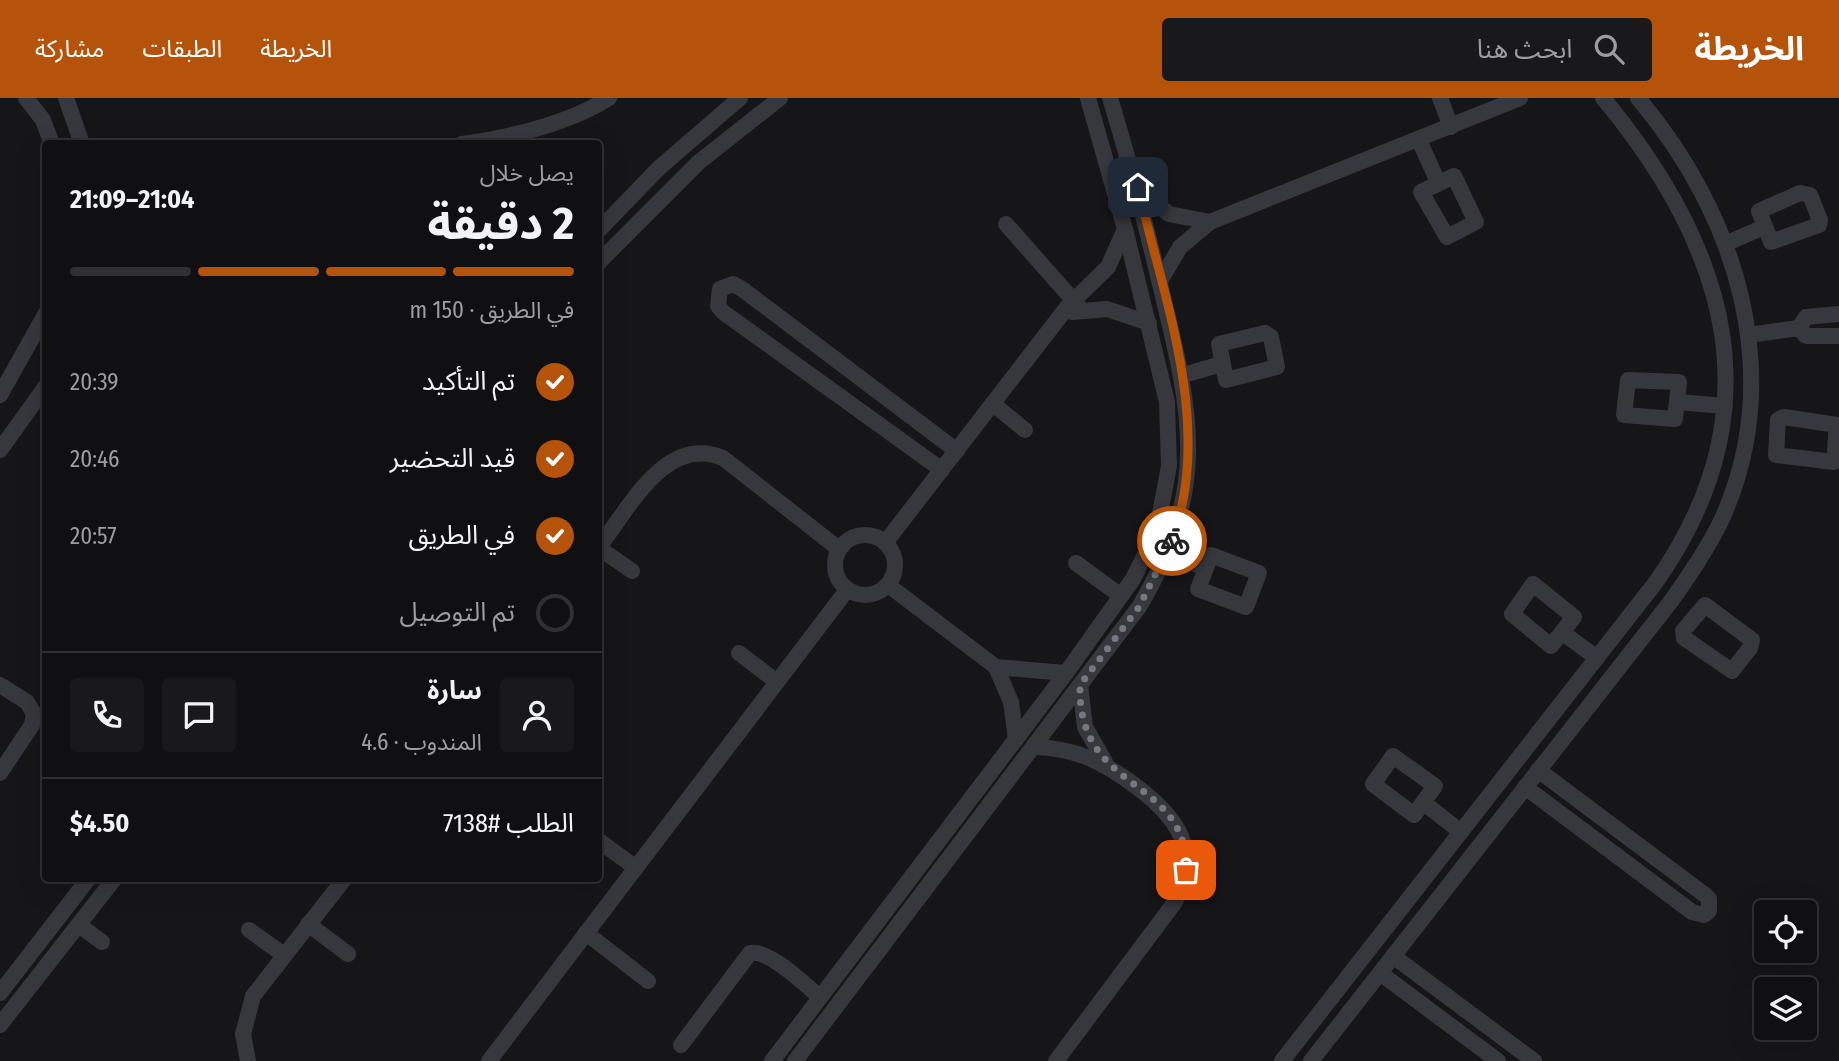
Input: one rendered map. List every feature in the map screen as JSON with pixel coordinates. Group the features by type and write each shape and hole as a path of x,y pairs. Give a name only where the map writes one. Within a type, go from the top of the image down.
{"street":[{"path":"26,98 43,120 50,140"},
{"path":"66,98 81,140"},
{"path":"480,140 537,128 582,112 609,98"},
{"path":"602,227 667,161 740,98"},
{"path":"602,259 690,171 780,98"},
{"path":"772,1061 1066,674 1144,560 1157,530 1169,466 1167,402 1125,229 1088,98"},
{"path":"795,1061 1139,607 1168,553 1181,510 1189,464 1189,417 1183,375 1138,187 1110,98"},
{"path":"1440,98 1451,127"},
{"path":"1160,281 1181,247 1210,222 1419,141 1520,98"},
{"path":"1282,1061 1656,582 1700,507 1714,466 1725,406 1726,364 1721,321 1705,264 1678,206 1635,137 1603,98"},
{"path":"1311,1061 1698,564 1722,517 1740,465 1750,384 1748,335 1727,243 1691,169 1638,98"},
{"path":"1419,141 1438,182"},
{"path":"1138,187 1146,198 1169,214 1210,222"},
{"path":"1006,224 1077,304 1107,309 1149,323"},
{"path":"1727,243 1764,227"},
{"path":"885,543 1060,317 1077,304 1108,267 1125,229"},
{"path":"942,470 723,312 718,306 720,289 733,284 742,289 957,451"},
{"path":"1748,335 1799,328 1806,317 1839,314"},
{"path":"1721,321 1745,316"},
{"path":"0,395 42,320"},
{"path":"1799,328 1806,336 1839,336"},
{"path":"1183,375 1222,364"},
{"path":"0,450 42,392"},
{"path":"1678,402 1725,406"},
{"path":"993,404 1025,430"},
{"path":"1746,428 1775,433"},
{"path":"602,544 664,465 682,455 703,452 723,458 839,549"},
{"path":"857,536 872,536 885,543 895,564 888,585 868,596 847,590 835,571 839,549 857,536"},
{"path":"602,550 632,571"},
{"path":"1168,553 1205,568"},
{"path":"1076,563 1121,596"},
{"path":"888,585 996,667 1011,702 1016,740"},
{"path":"489,1061 847,590"},
{"path":"1672,600 1693,616"},
{"path":"1708,605 1751,638 1750,648 1735,669 1730,671 1684,638 1683,631 1693,616 1702,606 1708,605"},
{"path":"1563,633 1597,659"},
{"path":"739,653 777,682"},
{"path":"996,667 1066,674"},
{"path":"0,685 40,712 0,773"},
{"path":"1080,685 1085,727 1106,764"},
{"path":"1034,747 1078,753 1106,764 1172,817 1182,837 1186,870 1175,902 1056,1061"},
{"path":"1525,787 1692,912 1704,915 1709,911 1709,899 1538,770"},
{"path":"982,783 997,795"},
{"path":"1424,803 1461,832"},
{"path":"602,842 636,868"},
{"path":"1626,862 1639,846"},
{"path":"0,993 86,882"},
{"path":"0,1025 112,882"},
{"path":"248,1061 243,1034 248,1008 260,986 342,882"},
{"path":"308,924 348,954"},
{"path":"79,925 102,943"},
{"path":"249,930 284,956"},
{"path":"586,933 648,981"},
{"path":"681,1045 750,953 757,952 769,957 820,997"},
{"path":"1393,956 1534,1061"},
{"path":"1380,973 1493,1057 1499,1035"}],"way so far":[{"path":"1172,541 1139,607 1080,685 1080,700 1081,714 1090,740 1106,764 1165,808 1178,826 1185,847 1186,870"}],"route":[{"path":"1138,187 1183,375 1189,417 1186,487 1172,541"}]}
